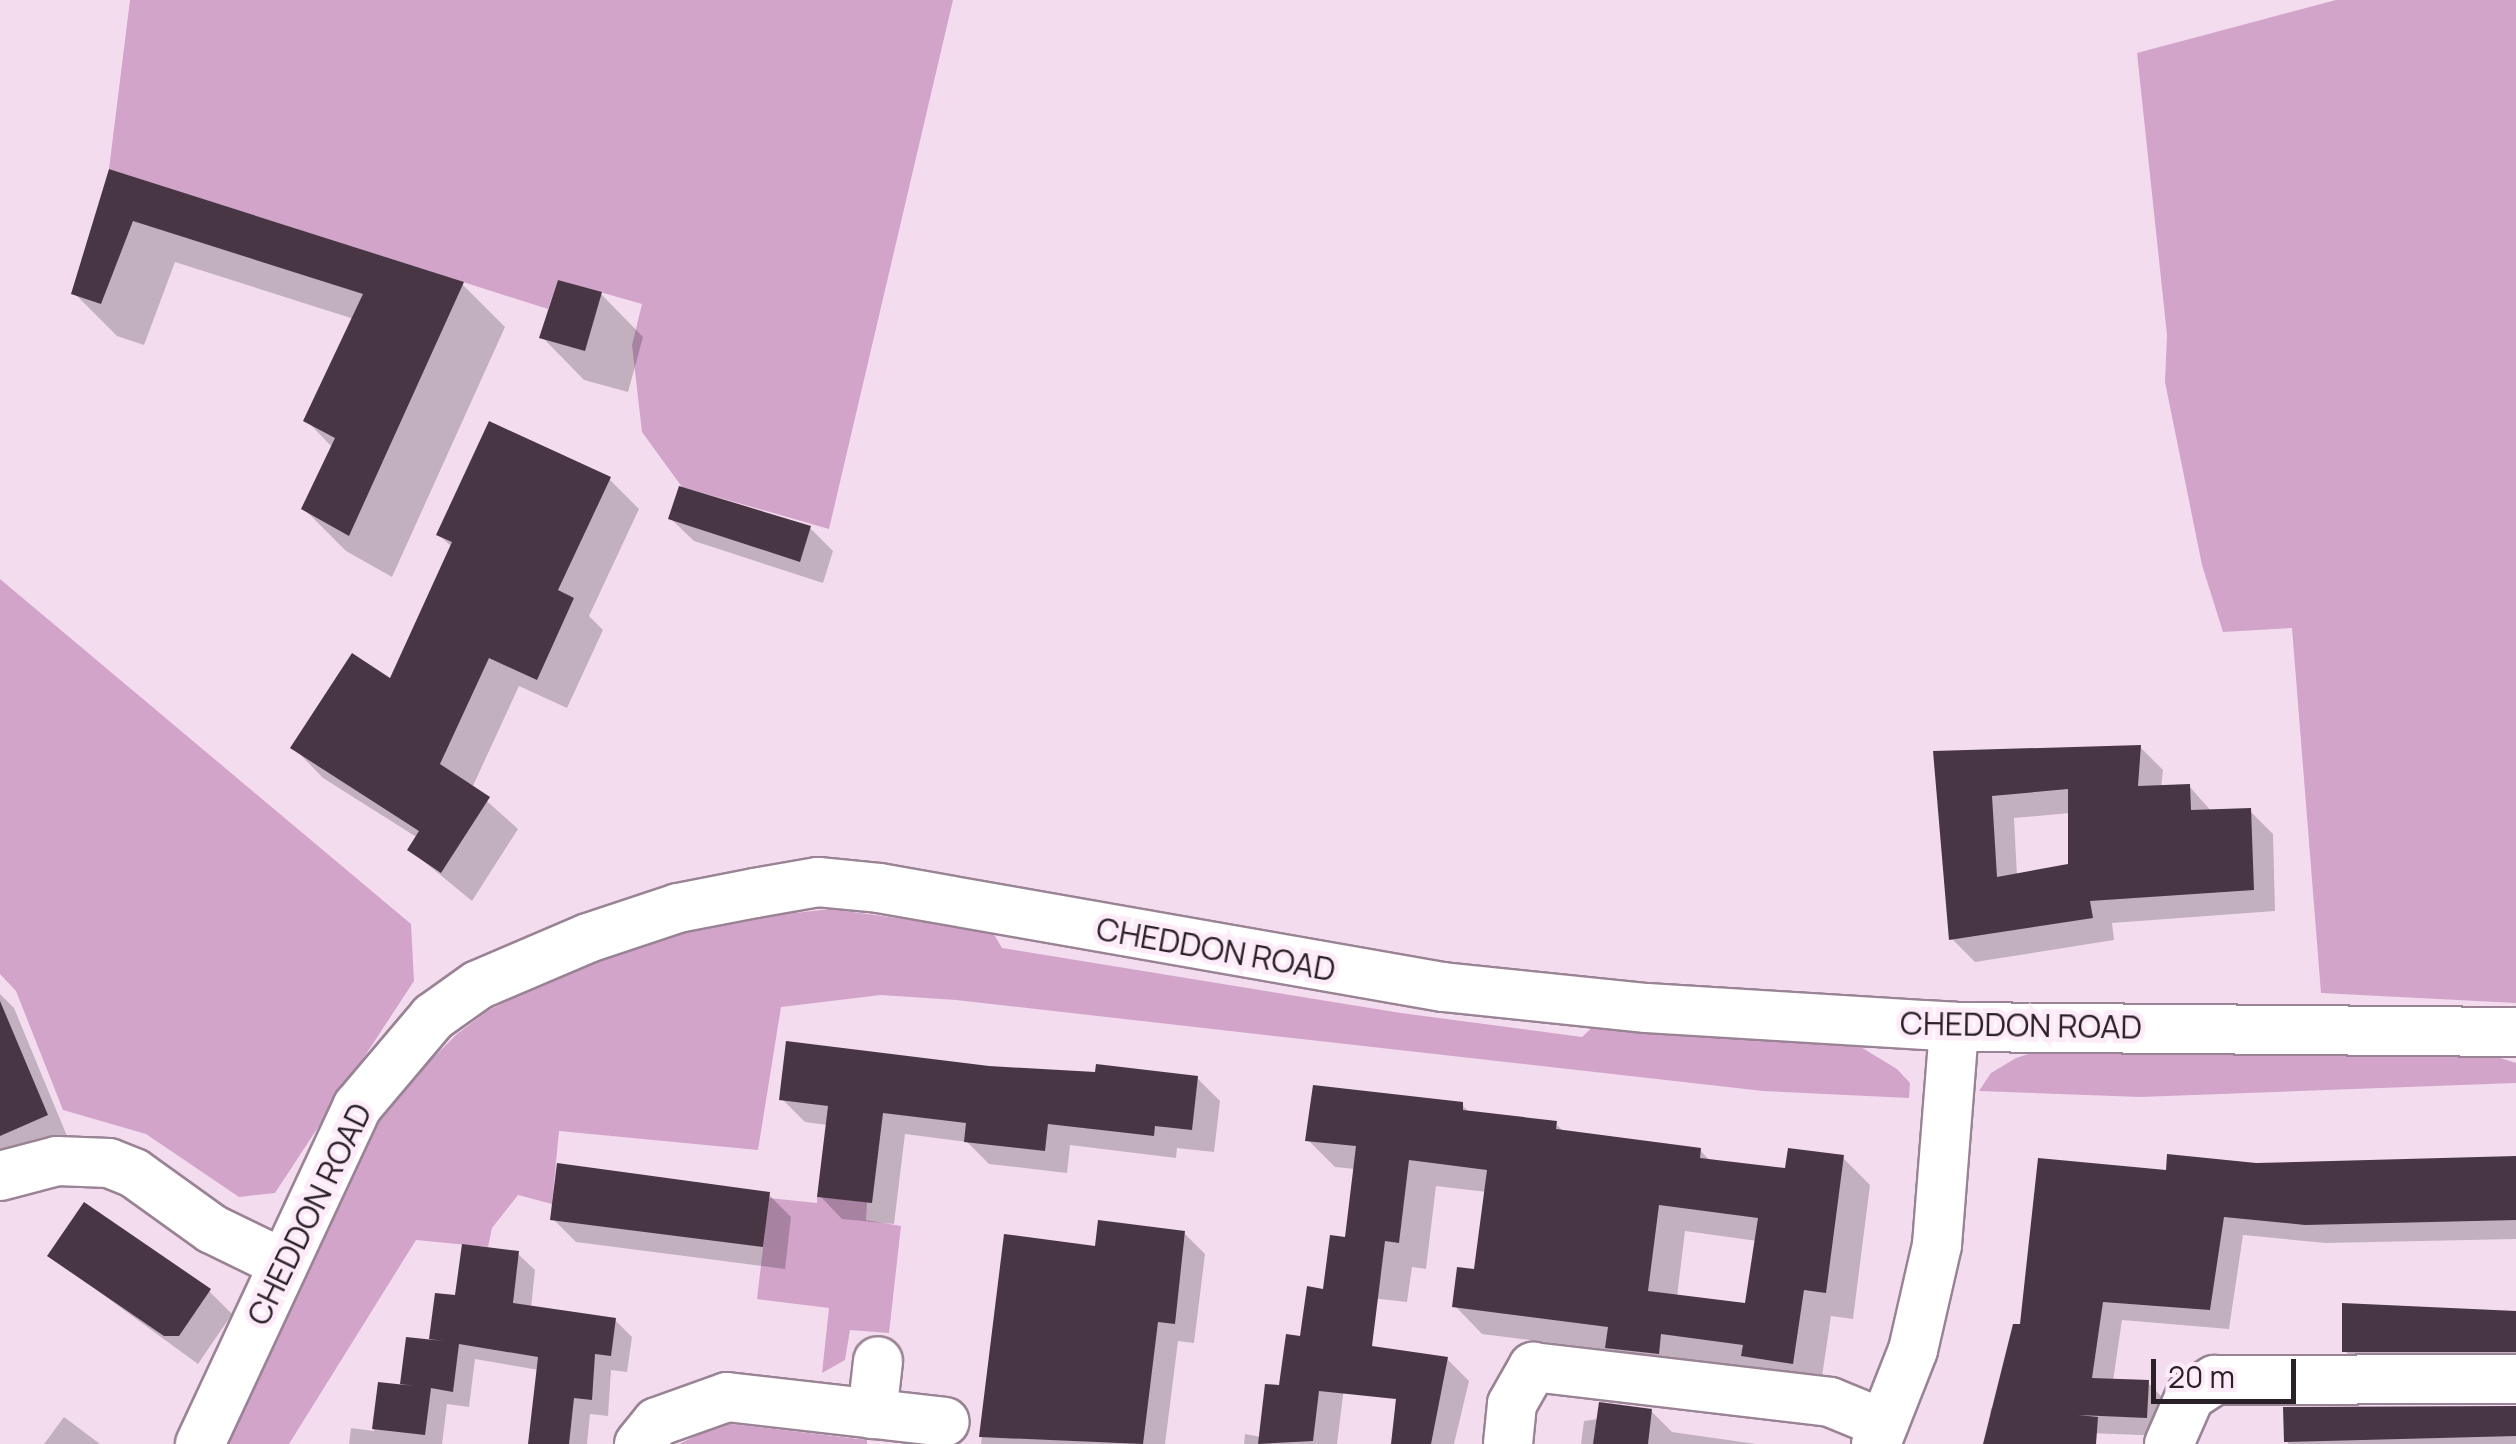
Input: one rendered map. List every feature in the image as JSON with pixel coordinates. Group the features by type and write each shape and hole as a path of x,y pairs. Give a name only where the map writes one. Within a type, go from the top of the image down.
{"street":[{"name":"CHEDDON ROAD","path":"200,1444 357,1106 433,1017 478,986 588,938 678,908 818,882 1443,987 1646,1008 1954,1027 2516,1032"},
{"path":"1508,1444 1512,1404 1533,1366 1830,1402 1880,1434 1912,1350 1936,1246 1954,1027"},
{"path":"0,1176 57,1161 110,1164 134,1173 212,1229 282,1262"},
{"path":"872,1414 878,1361"},
{"path":"2169,1444 2190,1396 2215,1380 2516,1379"},
{"path":"639,1444 657,1422 728,1397 945,1422"}],"shaded area":[{"path":"130,0 953,0 829,529 682,487 642,432 632,345 642,304 558,280 548,309 109,169"},
{"path":"2336,0 2516,0 2516,1003 2321,993 2292,628 2223,632 2202,565 2165,382 2167,335 2137,53"},
{"path":"0,579 411,924 414,981 275,1193 239,1197 146,1134 63,1110 16,991 0,974"},
{"path":"831,909 992,931 1002,948 1401,1013 1582,1037 1597,1023 1854,1043 1897,1069 1910,1083 1909,1098 1763,1091 956,1000 881,995 781,1007 758,1150 559,1131 552,1204 518,1195 492,1228 488,1247 416,1240 289,1444 223,1444 363,1144 402,1089 457,1034 489,1010 582,963 686,925"},
{"path":"2054,1046 2482,1052 2516,1063 2516,1083 2140,1097 1979,1091 1991,1073 2016,1058"},
{"path":"817,1197 867,1202 866,1220 901,1226 889,1333 850,1330 845,1360 822,1373 829,1308 757,1299 769,1198 817,1203"},
{"path":"723,1423 867,1440 867,1444 679,1444"}],"building":[{"path":"109,169 464,282 349,536 301,509 335,438 303,421 363,294 133,221 101,304 71,294"},
{"path":"558,280 602,292 585,351 539,338"},
{"path":"489,421 611,477 558,590 574,598 537,680 489,658 440,764 490,797 441,873 407,850 419,831 290,748 352,653 390,678 452,542 436,535"},
{"path":"679,486 811,526 800,562 668,519"},
{"path":"2141,745 2138,786 2190,784 2191,810 2251,808 2254,890 2090,901 2093,918 1949,940 1933,751","holes":["2068,789 2068,864 1997,877 1992,796"]},
{"path":"0,1001 48,1115 0,1136"},
{"path":"786,1041 989,1066 1095,1072 1096,1064 1198,1076 1192,1130 1155,1126 1154,1136 1048,1124 1045,1151 964,1142 966,1123 883,1113 872,1203 817,1197 828,1106 779,1100"},
{"path":"1313,1085 1463,1102 1463,1110 1557,1121 1556,1129 1701,1148 1700,1158 1785,1168 1788,1148 1844,1155 1826,1293 1804,1290 1793,1364 1741,1356 1743,1345 1661,1334 1659,1354 1605,1348 1608,1327 1452,1307 1457,1267 1474,1269 1487,1170 1409,1160 1399,1243 1385,1241 1372,1346 1448,1357 1431,1444 1391,1444 1396,1399 1319,1391 1313,1441 1258,1444 1265,1384 1279,1385 1286,1334 1300,1336 1307,1286 1323,1289 1330,1235 1345,1237 1356,1146 1305,1141","holes":["1659,1205 1758,1218 1745,1303 1648,1291"]},
{"path":"2167,1154 2256,1163 2516,1156 2516,1220 2305,1225 2224,1217 2210,1310 2103,1302 2092,1378 2149,1380 2147,1418 2078,1415 2098,1417 2096,1444 1983,1444 2013,1324 2020,1324 2038,1158 2166,1170"},
{"path":"557,1163 770,1192 763,1247 550,1220"},
{"path":"84,1202 211,1289 179,1336 164,1336 47,1256"},
{"path":"1098,1220 1185,1231 1175,1324 1158,1322 1143,1444 979,1437 1004,1234 1095,1246"},
{"path":"462,1244 519,1251 513,1303 616,1318 611,1356 595,1354 592,1400 574,1398 569,1444 528,1444 538,1357 459,1344 453,1392 431,1388 425,1435 372,1429 378,1382 415,1386 400,1384 406,1337 444,1341 429,1339 435,1293 455,1295"},
{"path":"2342,1303 2516,1311 2516,1352 2342,1352"},
{"path":"1599,1402 1652,1409 1648,1444 1593,1444"},
{"path":"2516,1406 2516,1436 2284,1442 2283,1407"}]}
